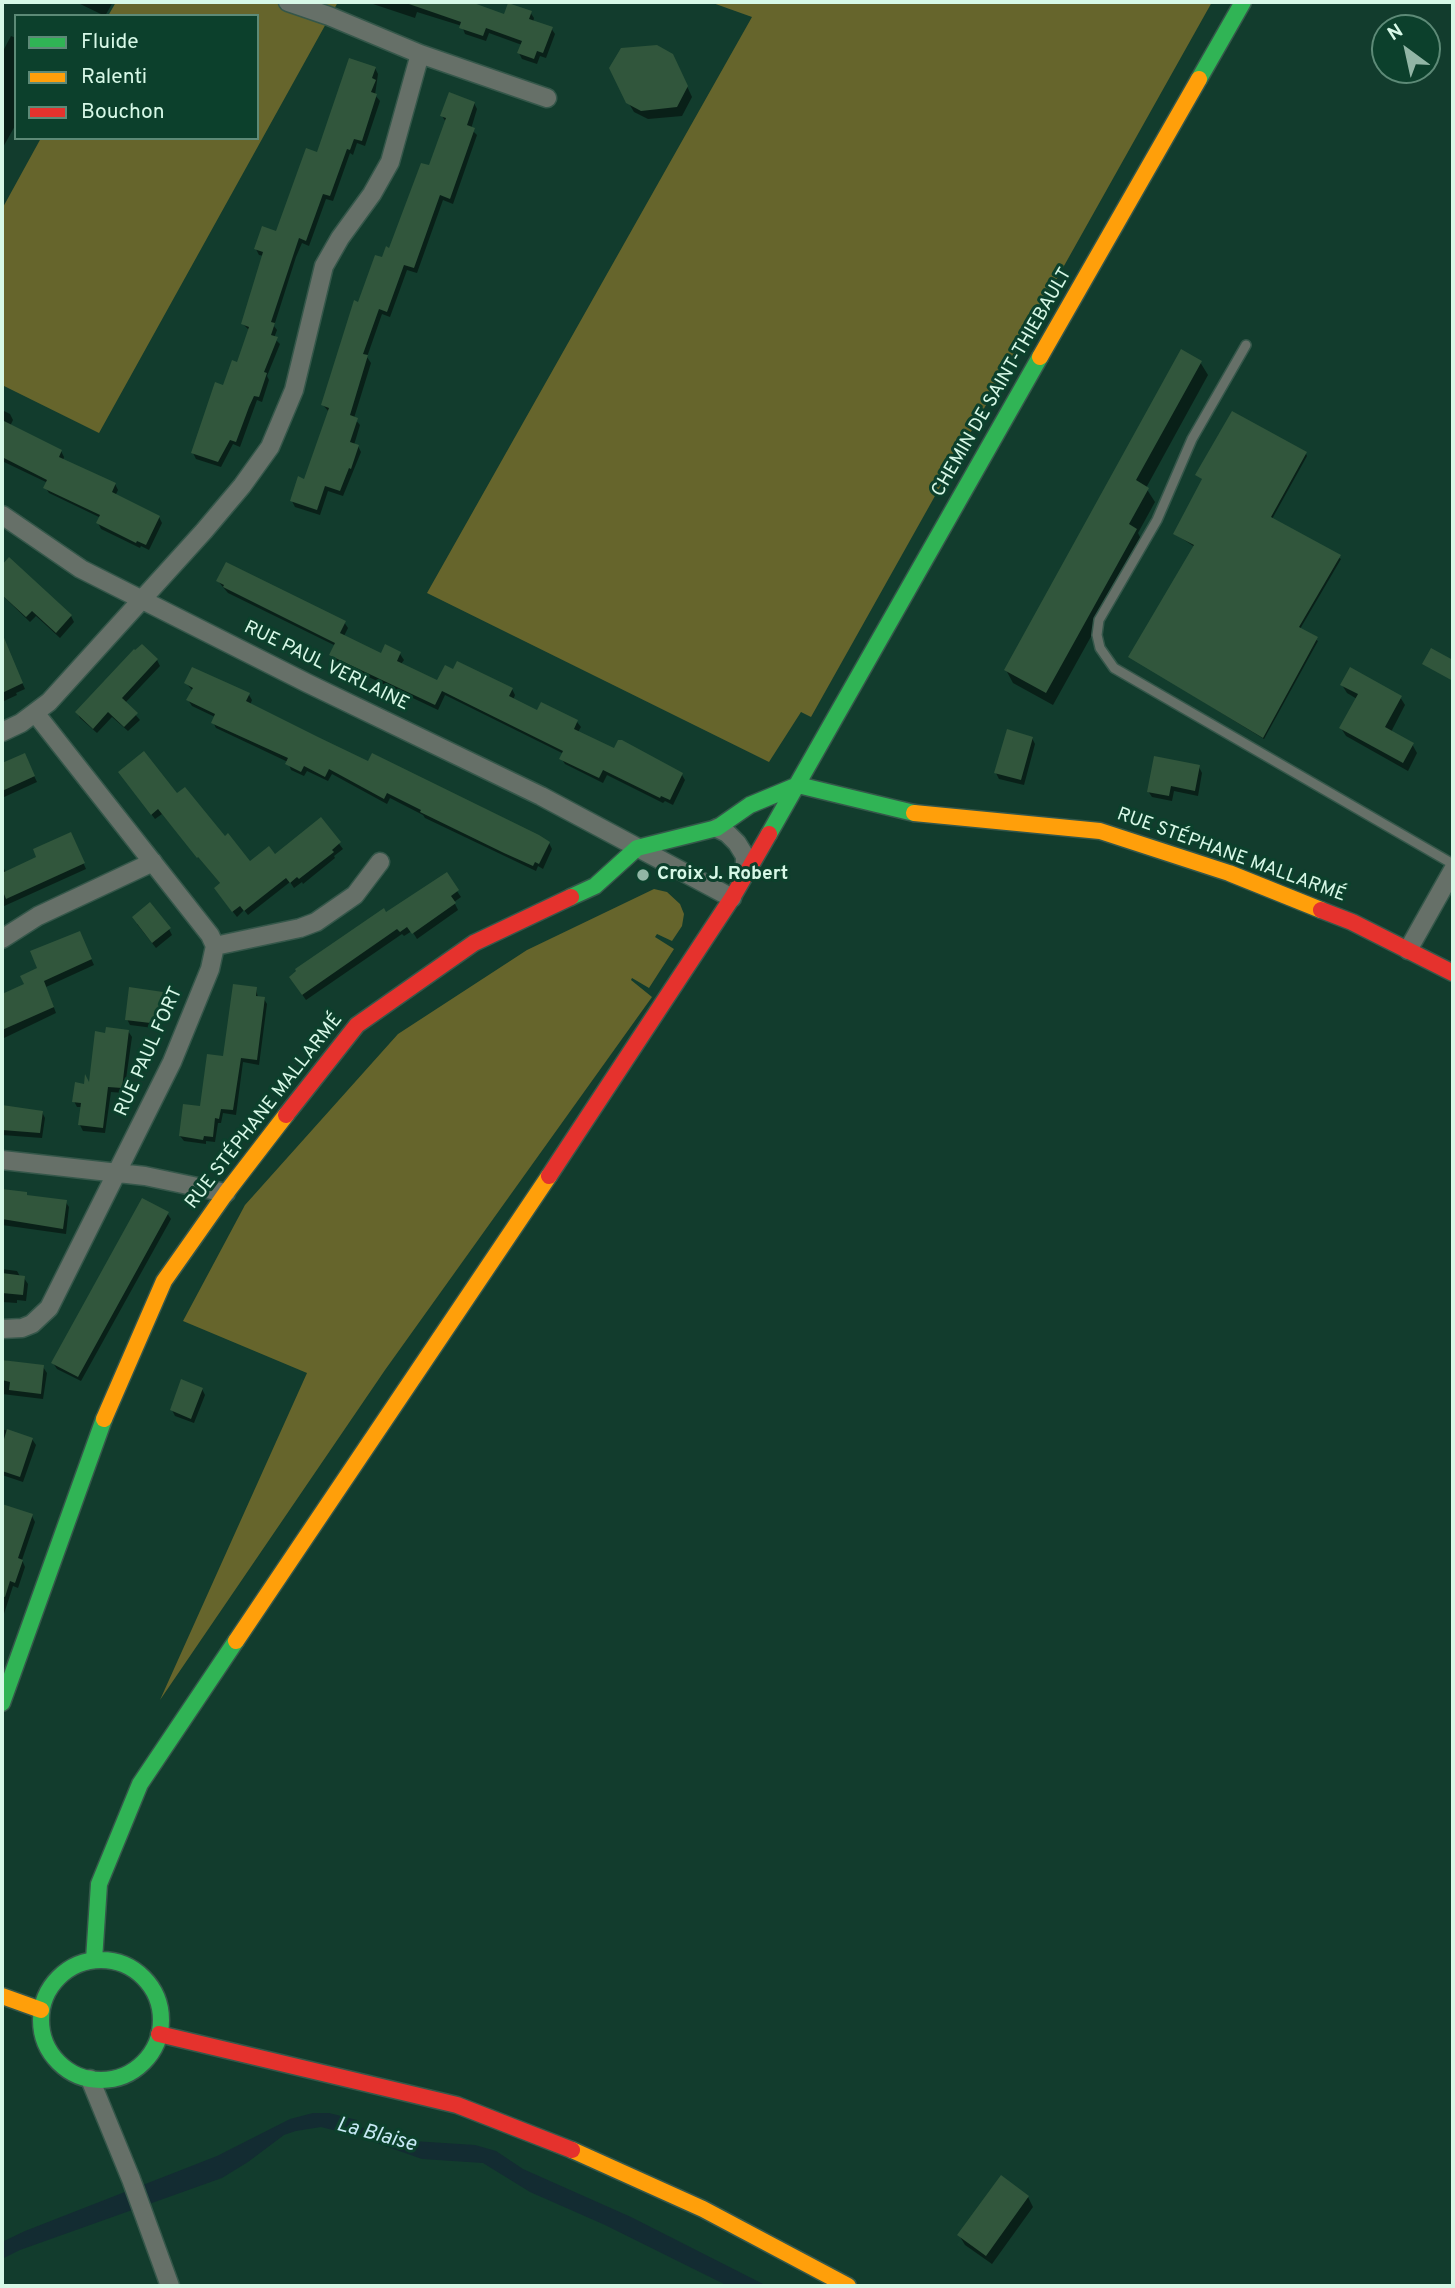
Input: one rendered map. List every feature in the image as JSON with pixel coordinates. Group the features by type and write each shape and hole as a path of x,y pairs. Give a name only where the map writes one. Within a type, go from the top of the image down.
{"street":[{"path":"288,2 329,16 419,54 547,98"},
{"name":"CHEMIN DE SAINT-THIEBAULT","path":"94,1961 99,1884 140,1784 732,898 1243,2"},
{"path":"2,732 36,714 204,531 271,447 294,390 324,266 390,162 419,54"},
{"name":"RUE PAUL VERLAINE","path":"2,515 81,569 529,790 732,898"},
{"path":"36,714 211,935 215,946 300,928 316,922 355,895 380,862"},
{"name":"RUE STÉPHANE MALLARMÉ","path":"2,1703 112,1396 164,1281 226,1194 358,1025 474,943 595,886 637,848 717,828 750,805 798,785 918,814 1100,831 1229,873 1352,922 1453,973"},
{"path":"717,828 727,833 746,856 745,876"},
{"path":"2,939 26,922 153,862"},
{"path":"1408,950 1453,870"},
{"name":"RUE PAUL FORT","path":"2,1329 22,1328 32,1324 49,1308 172,1062 209,969 215,946"},
{"path":"2,1160 145,1176 226,1194"},
{"path":"94,1961 126,1965 140,1974 151,1987 158,2002 160,2018 159,2034 150,2053 134,2070 106,2080 90,2079 72,2073 58,2062 47,2046 41,2029 41,2010 50,1989 65,1971 94,1961"},
{"path":"2,1996 41,2010"},
{"path":"159,2034 457,2105 549,2139 703,2209 848,2286"},
{"path":"90,2079 131,2179 170,2286"}],"lane":[{"path":"1246,345 1192,439 1157,520 1099,620 1097,635 1100,648 1114,668 1453,864"}],"shaded area":[{"path":"116,2 338,2 99,433 2,385 2,209 40,140 259,140 259,14 109,14"},
{"path":"710,2 1212,2 811,717 801,712 769,762 427,593 752,17"},
{"path":"654,889 667,892 680,904 684,914 682,926 672,941 657,934 655,937 674,949 649,988 632,978 631,980 652,997 385,1370 160,1700 307,1373 183,1321 245,1205 398,1034 527,950"}],"water":[{"path":"313,2113 329,2113 357,2120 353,2135 321,2127 284,2135 222,2178 20,2250 2,2259 2,2242 25,2231 217,2156 290,2119"},
{"path":"372,2124 413,2141 475,2145 496,2151 523,2169 631,2217 767,2286 728,2286 605,2225 530,2192 483,2163 422,2159 368,2140"}],"building":[{"path":"471,2 504,14 508,3 532,11 529,19 553,27 543,53 537,51 534,59 517,53 522,41 486,28 483,36 459,28 461,22 409,4"},
{"path":"657,45 673,54 688,86 677,107 641,111 626,103 609,68 621,48"},
{"path":"349,58 376,67 372,78 376,80 371,92 377,94 362,141 354,139 350,150 347,149 330,196 323,194 306,241 299,238 271,322 275,323 271,335 278,337 264,372 267,373 259,397 254,396 236,442 230,440 218,462 191,453 215,382 223,385 232,360 237,362 249,327 241,324 263,252 254,249 262,226 276,231 306,148 317,152"},
{"path":"449,92 475,102 467,125 475,128 450,199 440,195 414,268 404,265 387,312 379,309 363,354 368,355 350,415 358,418 350,442 359,445 351,469 349,468 340,491 325,486 317,510 290,501 298,476 304,479 329,408 321,405 354,300 358,302 375,255 382,257 386,246 389,248 421,163 429,165 446,118 440,116"},
{"path":"1181,349 1202,361 1136,480 1149,488 1129,524 1137,529 1046,693 1004,670"},
{"path":"1232,411 1307,452 1271,517 1341,555 1299,627 1318,637 1263,738 1128,657 1194,545 1173,534 1202,479 1195,475"},
{"path":"2,420 62,450 59,457 116,483 112,492 160,516 146,545 137,541 136,543 96,523 100,515 43,488 47,480 2,457"},
{"path":"9,557 72,615 56,633 32,611 26,617 2,595 2,565"},
{"path":"226,562 346,621 335,643 223,587 224,585 216,581"},
{"path":"2,633 23,683 2,693"},
{"path":"340,633 381,653 385,644 401,652 397,661 437,680 445,665 453,669 457,661 513,688 509,696 537,710 541,702 578,720 574,729 614,748 618,740 622,740 683,773 670,800 661,796 660,798 603,770 599,778 559,759 563,751 442,691 435,705 329,655"},
{"path":"142,644 158,659 122,698 138,713 124,727 108,712 93,729 75,712 134,649"},
{"path":"1431,648 1453,660 1453,681 1422,664"},
{"path":"192,667 250,693 246,701 318,737 368,761 372,753 539,835 550,842 539,864 535,862 533,866 504,853 387,793 384,799 329,769 325,777 304,766 301,772 285,764 288,758 211,723 215,714 186,700 193,688 184,683"},
{"path":"1350,667 1402,696 1385,727 1414,743 1403,763 1339,728 1358,694 1340,685"},
{"path":"1007,729 1033,737 1021,780 994,773"},
{"path":"144,751 177,793 185,787 225,836 228,833 250,861 269,846 275,854 321,817 341,842 332,850 334,852 299,879 297,877 290,883 286,878 244,911 240,906 232,912 214,888 220,883 158,809 151,815 118,772"},
{"path":"25,753 35,776 2,791 2,763"},
{"path":"1154,756 1200,765 1195,791 1171,786 1169,796 1147,792"},
{"path":"71,832 85,863 6,899 2,889 2,873 36,857 33,849"},
{"path":"447,872 459,890 451,896 456,903 412,934 407,927 400,932 397,929 302,995 289,977 295,969 384,908 386,912"},
{"path":"150,902 171,928 152,943 132,917"},
{"path":"80,931 92,959 44,981 54,1007 2,1030 2,994 24,984 20,976 37,968 30,951"},
{"path":"233,984 257,987 256,996 265,997 257,1060 241,1058 233,1110 221,1109 219,1119 215,1118 213,1137 204,1136 203,1140 179,1136 183,1104 200,1106 207,1054 223,1056"},
{"path":"129,987 163,992 159,1024 125,1020"},
{"path":"106,1027 129,1030 122,1088 108,1087 103,1128 78,1125 81,1103 72,1102 75,1082 84,1084 85,1074 89,1082 95,1031 105,1033"},
{"path":"2,1105 43,1111 40,1133 2,1130"},
{"path":"2,1189 67,1200 63,1229 2,1219"},
{"path":"142,1198 169,1212 78,1377 51,1363"},
{"path":"2,1273 25,1276 23,1295 2,1293"},
{"path":"2,1360 44,1365 41,1394 9,1390 10,1382 2,1380"},
{"path":"181,1379 203,1388 191,1419 170,1410"},
{"path":"7,1429 33,1438 20,1477 2,1471 2,1446"},
{"path":"2,1504 33,1514 18,1558 23,1560 15,1583 10,1581 5,1597 2,1596"},
{"path":"1001,2175 1029,2196 986,2256 957,2235"}],"waterway":[{"name":"La Blaise","path":"346,2127 376,2134"}],"traffic: fast":[{"path":"1199,79 1243,2"},
{"path":"769,834 1040,357"},
{"path":"571,897 595,886 637,848 717,828 750,805 798,785 914,813"},
{"path":"2,1703 104,1419"},
{"path":"94,1960 99,1884 140,1784 236,1641"},
{"path":"101,1960 124,1965 143,1978 156,1997 161,2020 156,2043 143,2062 124,2075 101,2080 78,2075 59,2062 46,2043 41,2020 46,1997 59,1978 78,1965 101,1960"}],"traffic: slow":[{"path":"1040,357 1199,79"},
{"path":"914,813 1100,831 1229,873 1321,910"},
{"path":"104,1419 164,1281 226,1193 286,1115"},
{"path":"236,1641 549,1176"},
{"path":"2,1996 41,2010"},
{"path":"572,2150 703,2209 848,2286"}],"traffic: jam":[{"path":"549,1176 732,898 769,834"},
{"path":"286,1115 357,1025 474,943 571,897"},
{"path":"1321,910 1352,922 1453,973"},
{"path":"159,2034 457,2105 572,2150"}],"place":[{"name":"Croix J. Robert","path":"643,875"}]}
